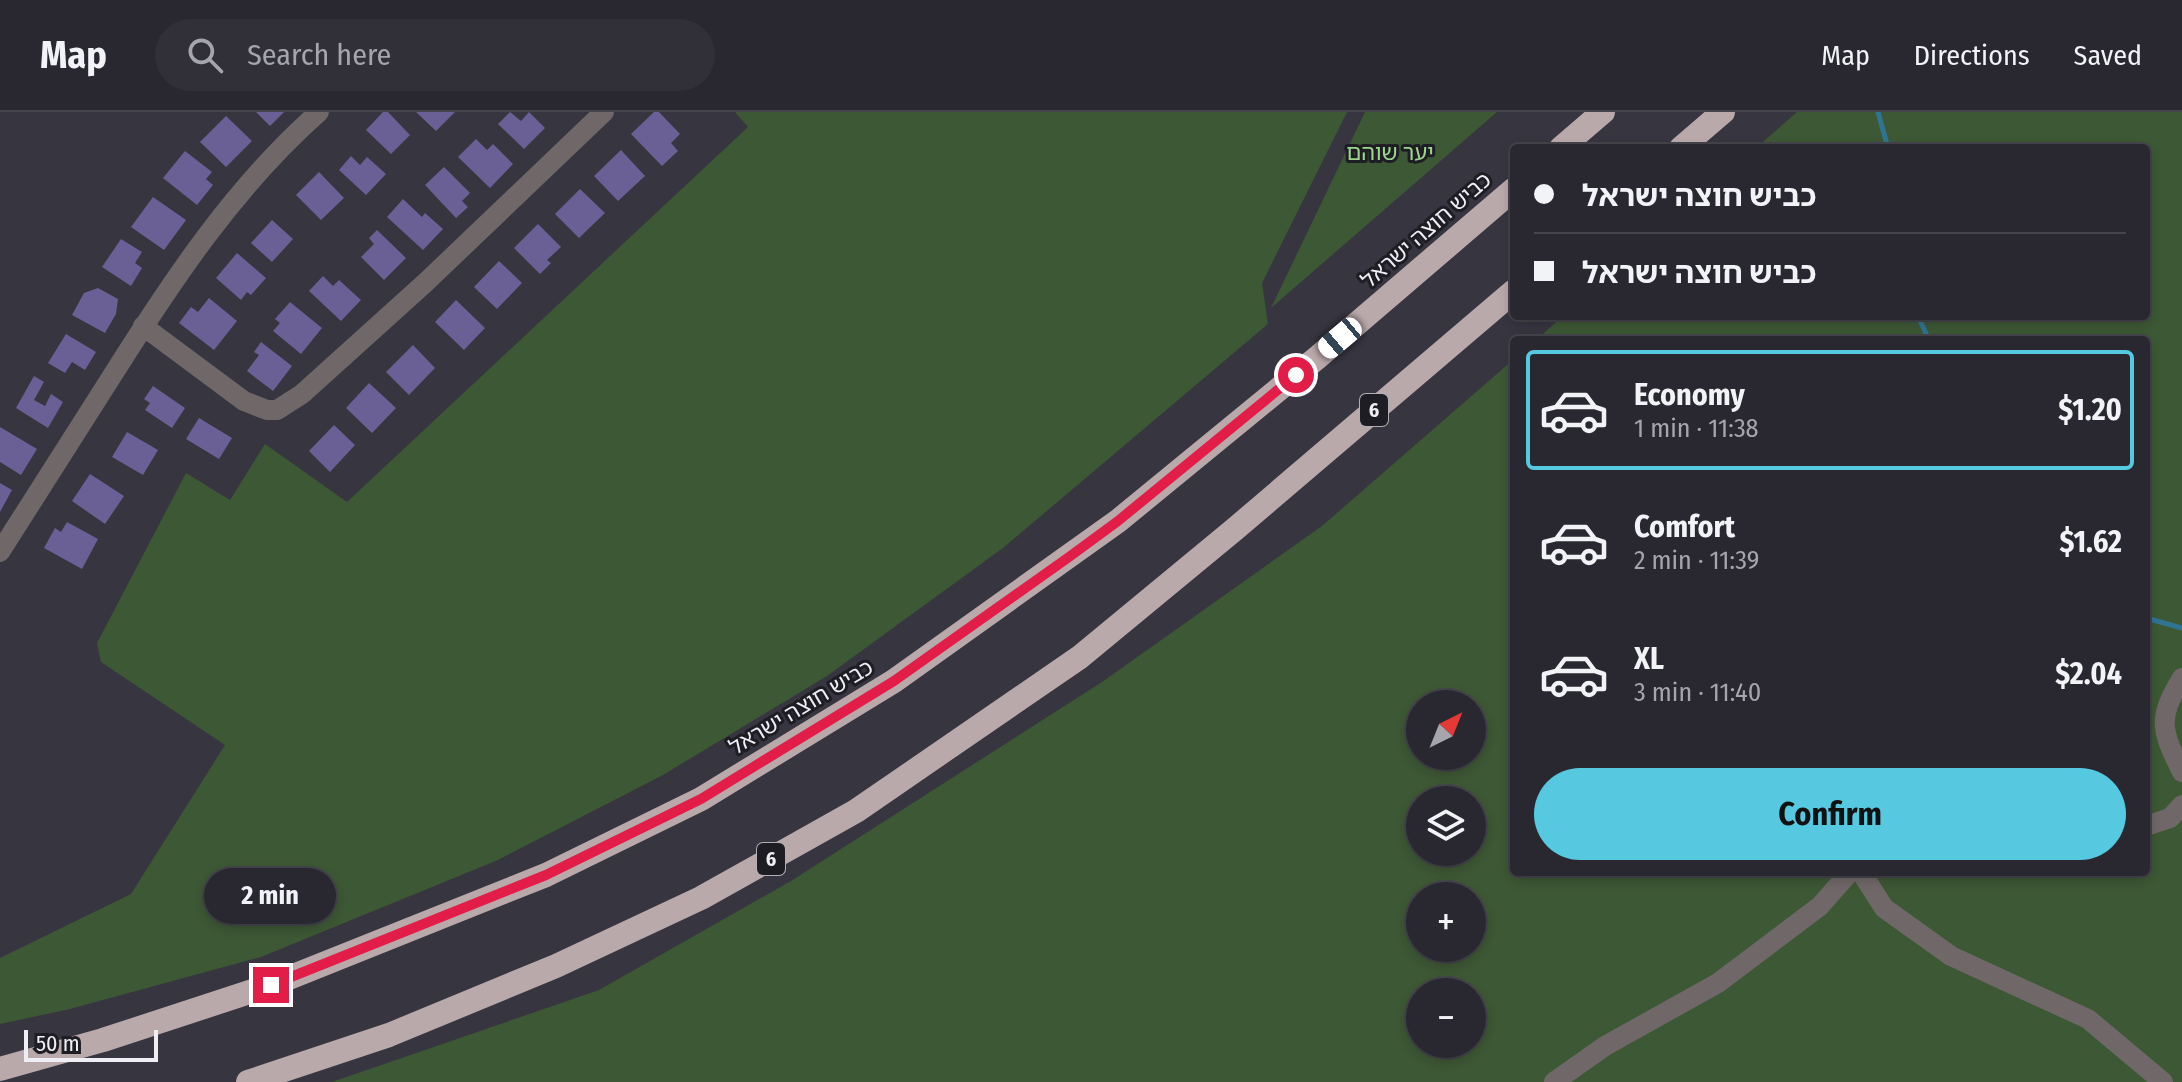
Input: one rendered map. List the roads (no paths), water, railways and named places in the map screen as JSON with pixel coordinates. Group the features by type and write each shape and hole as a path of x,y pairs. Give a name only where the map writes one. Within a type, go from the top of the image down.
{"highway":[{"path":"1566,144 1603,112"},
{"path":"1686,144 1723,112"},
{"name":"כביש חוצה ישראל","path":"0,1069 103,1040 271,985 546,875 701,799 894,681 1118,521 1306,367 1510,192"},
{"name":"6","path":"248,1082 389,1035 556,966 701,898 856,811 1080,657 1510,294"}],"street":[{"path":"0,552 171,283 256,175 319,112"},
{"path":"143,326 244,401 267,410 277,410 302,394 414,293 604,112"},
{"path":"2182,678 2168,701 2163,722 2167,743 2182,772"},
{"path":"2150,825 2170,818 2182,805"},
{"path":"1554,1082 1605,1046 1718,983 1820,906 1846,876"},
{"path":"1864,876 1884,908 1951,956 2088,1019 2163,1082"}],"waterway":[{"path":"1878,112 1887,144"},
{"path":"1920,320 1927,336"},
{"path":"2150,619 2182,628"}],"park label":[{"name":"יער שוהם","path":"1390,152"}]}
